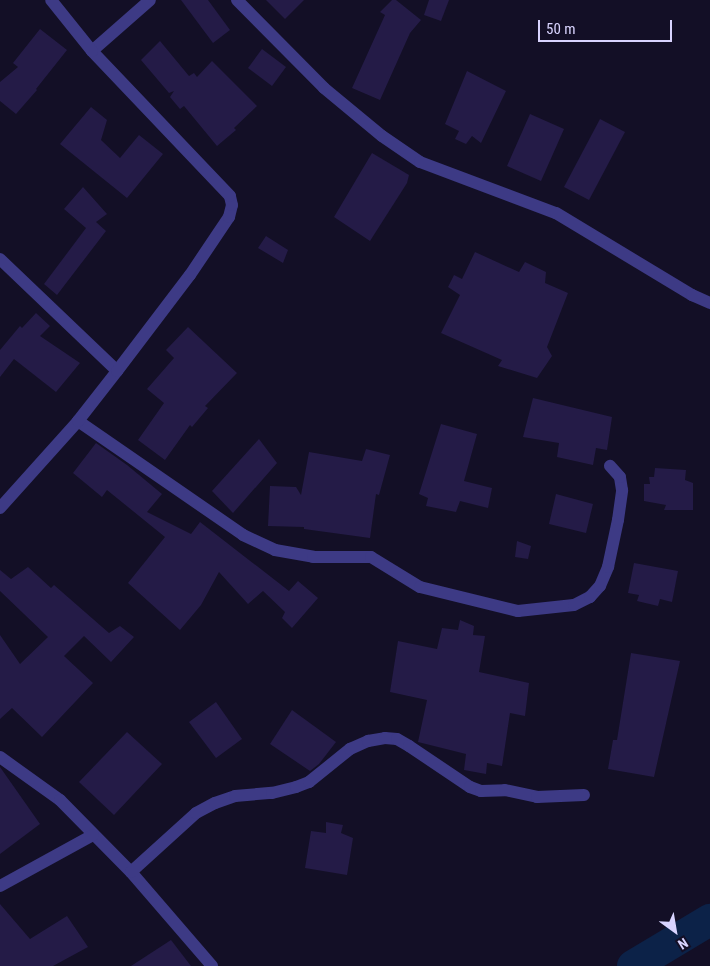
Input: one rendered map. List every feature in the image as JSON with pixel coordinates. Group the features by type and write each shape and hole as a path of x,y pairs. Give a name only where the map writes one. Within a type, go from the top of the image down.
{"street":[{"path":"0,508 78,422 190,275 229,216 232,205 230,196 92,51 51,0"},
{"path":"92,51 150,0"},
{"path":"237,0 324,88 382,136 420,162 556,213 692,295 710,302"},
{"path":"0,259 117,371"},
{"path":"78,422 243,535 275,550 314,558 371,557 420,587 518,611 574,605 590,597 600,586 608,567 622,490 620,478 610,466"},
{"path":"131,872 163,846 196,813 215,803 235,796 272,793 309,782 350,749 368,741 386,738 397,740 410,746 470,787 481,791 505,790 538,797 584,795"},
{"path":"0,758 60,800 131,872 212,966"},
{"path":"0,886 93,835"}],"building":[{"path":"181,0 208,0 230,30 213,43"},
{"path":"266,0 304,0 285,19"},
{"path":"392,0 396,0 421,20 410,33 380,100 352,88 385,15 380,12"},
{"path":"429,0 449,0 441,21 424,15"},
{"path":"40,29 67,50 16,114 0,101 0,82 18,67 13,63"},
{"path":"160,41 189,76 194,73 197,77 212,61 257,106 234,128 236,130 217,146 184,106 180,109 170,97 174,91 169,93 141,60"},
{"path":"262,49 286,67 272,86 248,68"},
{"path":"467,71 506,91 481,143 472,136 466,144 455,139 459,131 445,124"},
{"path":"91,107 107,120 101,140 120,158 139,135 163,154 127,198 60,144"},
{"path":"530,114 564,129 541,181 507,166"},
{"path":"600,119 625,132 589,200 564,187"},
{"path":"372,153 409,175 407,183 370,241 334,217"},
{"path":"83,187 107,214 96,222 106,231 57,295 44,284 86,228 64,209"},
{"path":"266,236 288,250 283,263 258,248"},
{"path":"475,252 519,272 525,262 546,272 545,283 568,293 547,347 552,356 537,378 498,366 502,360 441,333 460,295 448,287 454,275 462,279"},
{"path":"36,313 50,326 40,336 80,363 56,392 14,359 0,377 0,350 20,326 22,328"},
{"path":"188,327 237,373 205,406 208,408 192,427 190,425 165,460 138,440 164,403 147,389 174,358 166,350"},
{"path":"533,398 612,417 607,450 596,448 593,465 557,457 559,443 523,437"},
{"path":"441,424 477,434 464,481 492,488 488,508 460,501 456,512 426,506 428,498 419,494"},
{"path":"259,439 277,463 233,513 212,491"},
{"path":"96,443 127,465 162,494 147,512 191,534 200,522 289,591 298,581 318,598 292,628 282,618 285,612 263,591 248,604 219,572 201,605 180,630 128,583 165,537 107,490 102,497 73,473"},
{"path":"366,449 390,455 379,495 376,494 370,538 304,529 304,527 268,526 270,486 296,487 301,495 309,452 362,461"},
{"path":"655,468 686,470 685,480 693,483 693,510 664,510 666,505 644,501 644,484 650,484 649,477 654,477"},
{"path":"556,494 593,504 586,533 549,524"},
{"path":"517,541 531,546 528,559 515,557"},
{"path":"634,563 678,571 672,602 660,599 658,606 637,601 639,595 628,593"},
{"path":"28,567 51,588 54,585 109,633 120,626 134,637 111,662 84,636 64,656 93,683 42,737 12,708 0,719 0,635 20,664 48,637 0,591 0,570 11,579"},
{"path":"460,620 474,626 473,635 485,636 479,672 529,683 525,716 510,713 502,766 487,763 486,774 464,770 466,754 418,742 427,700 390,692 398,641 437,649 442,628 458,630"},
{"path":"631,653 680,661 654,777 608,769 613,740 617,740"},
{"path":"216,702 242,739 216,758 189,722"},
{"path":"292,710 336,742 319,764 310,771 270,744"},
{"path":"127,732 162,764 114,815 79,782"},
{"path":"0,767 40,824 0,854"},
{"path":"326,822 343,825 341,833 353,838 347,875 305,868 311,831 326,833"},
{"path":"0,904 30,939 67,916 88,947 53,966 0,966"},
{"path":"171,940 191,966 131,966"}],"waterway":[{"path":"633,966 710,920"}]}
